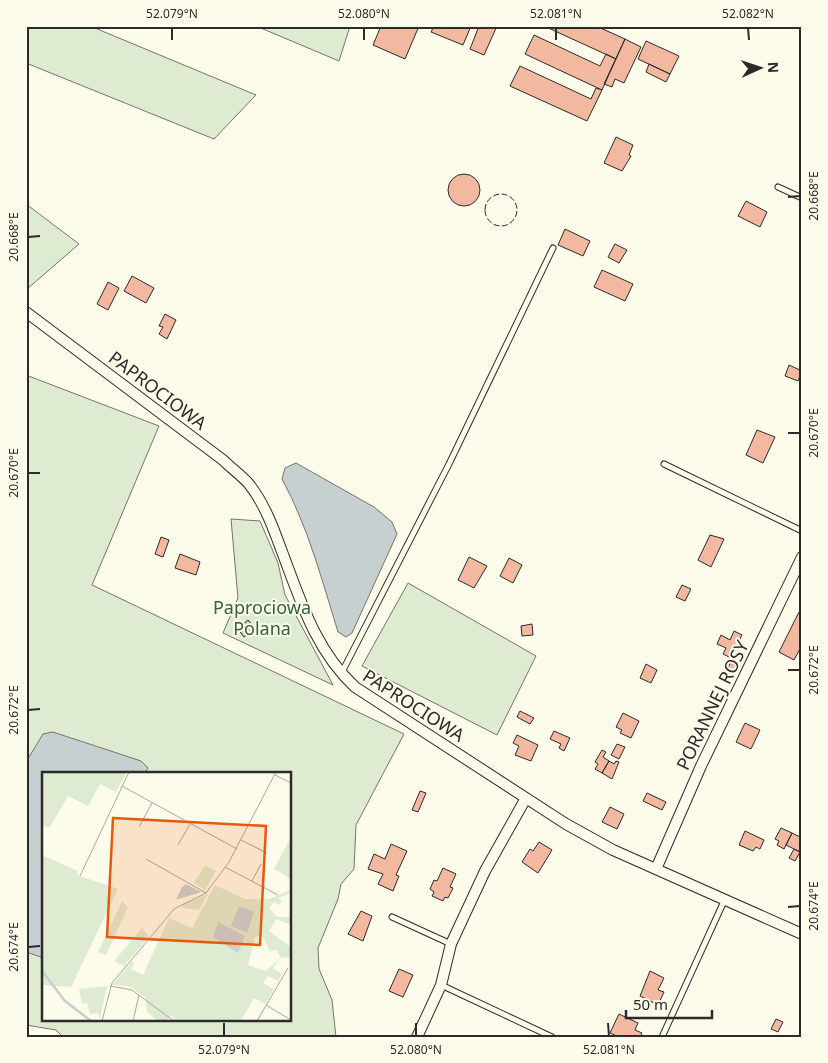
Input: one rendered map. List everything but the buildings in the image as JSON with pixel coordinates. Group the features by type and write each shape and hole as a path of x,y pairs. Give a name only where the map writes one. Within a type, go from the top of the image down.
{"street":[{"name":"PAPROCIOWA","path":"26,312 223,460 249,484 269,517 304,611 318,641 341,674 369,698 526,798 612,850 802,934"},
{"name":"PORANNEJ ROSY","path":"656,869 700,766 802,557"},
{"path":"417,1037 441,985 451,944 485,872 526,798"}],"lane":[{"path":"778,187 802,198"},
{"path":"341,674 449,464 553,248"},
{"path":"664,464 802,531"},
{"path":"662,1037 725,899"},
{"path":"392,917 451,944"},
{"path":"441,985 552,1037"}],"green space":[{"path":"26,26 90,26 256,95 214,139 26,63"},
{"path":"256,26 350,26 339,61"},
{"path":"26,204 79,244 26,290"},
{"path":"26,375 159,426 92,585 404,734 356,825 354,869 341,884 338,899 318,948 319,969 332,1000 336,1037 63,1037 56,1030 26,1025"},
{"name":"Paprociowa Polana","path":"231,519 260,521 278,563 285,595 333,685 223,633 238,598"},
{"path":"408,583 536,656 497,735 362,666"}],"shaded area":[{"path":"296,463 374,507 392,522 397,534 352,633 346,637 338,632 307,535 282,479 285,468"},
{"path":"53,732 141,761 148,768 146,772 42,772 42,957 26,952 26,762 43,734"}],"fence":[{"path":"501,194 507,195 512,199 516,204 517,210 516,216 512,221 507,225 501,226 495,225 490,221 486,216 485,210 486,204 490,199 495,195 501,194"}]}
